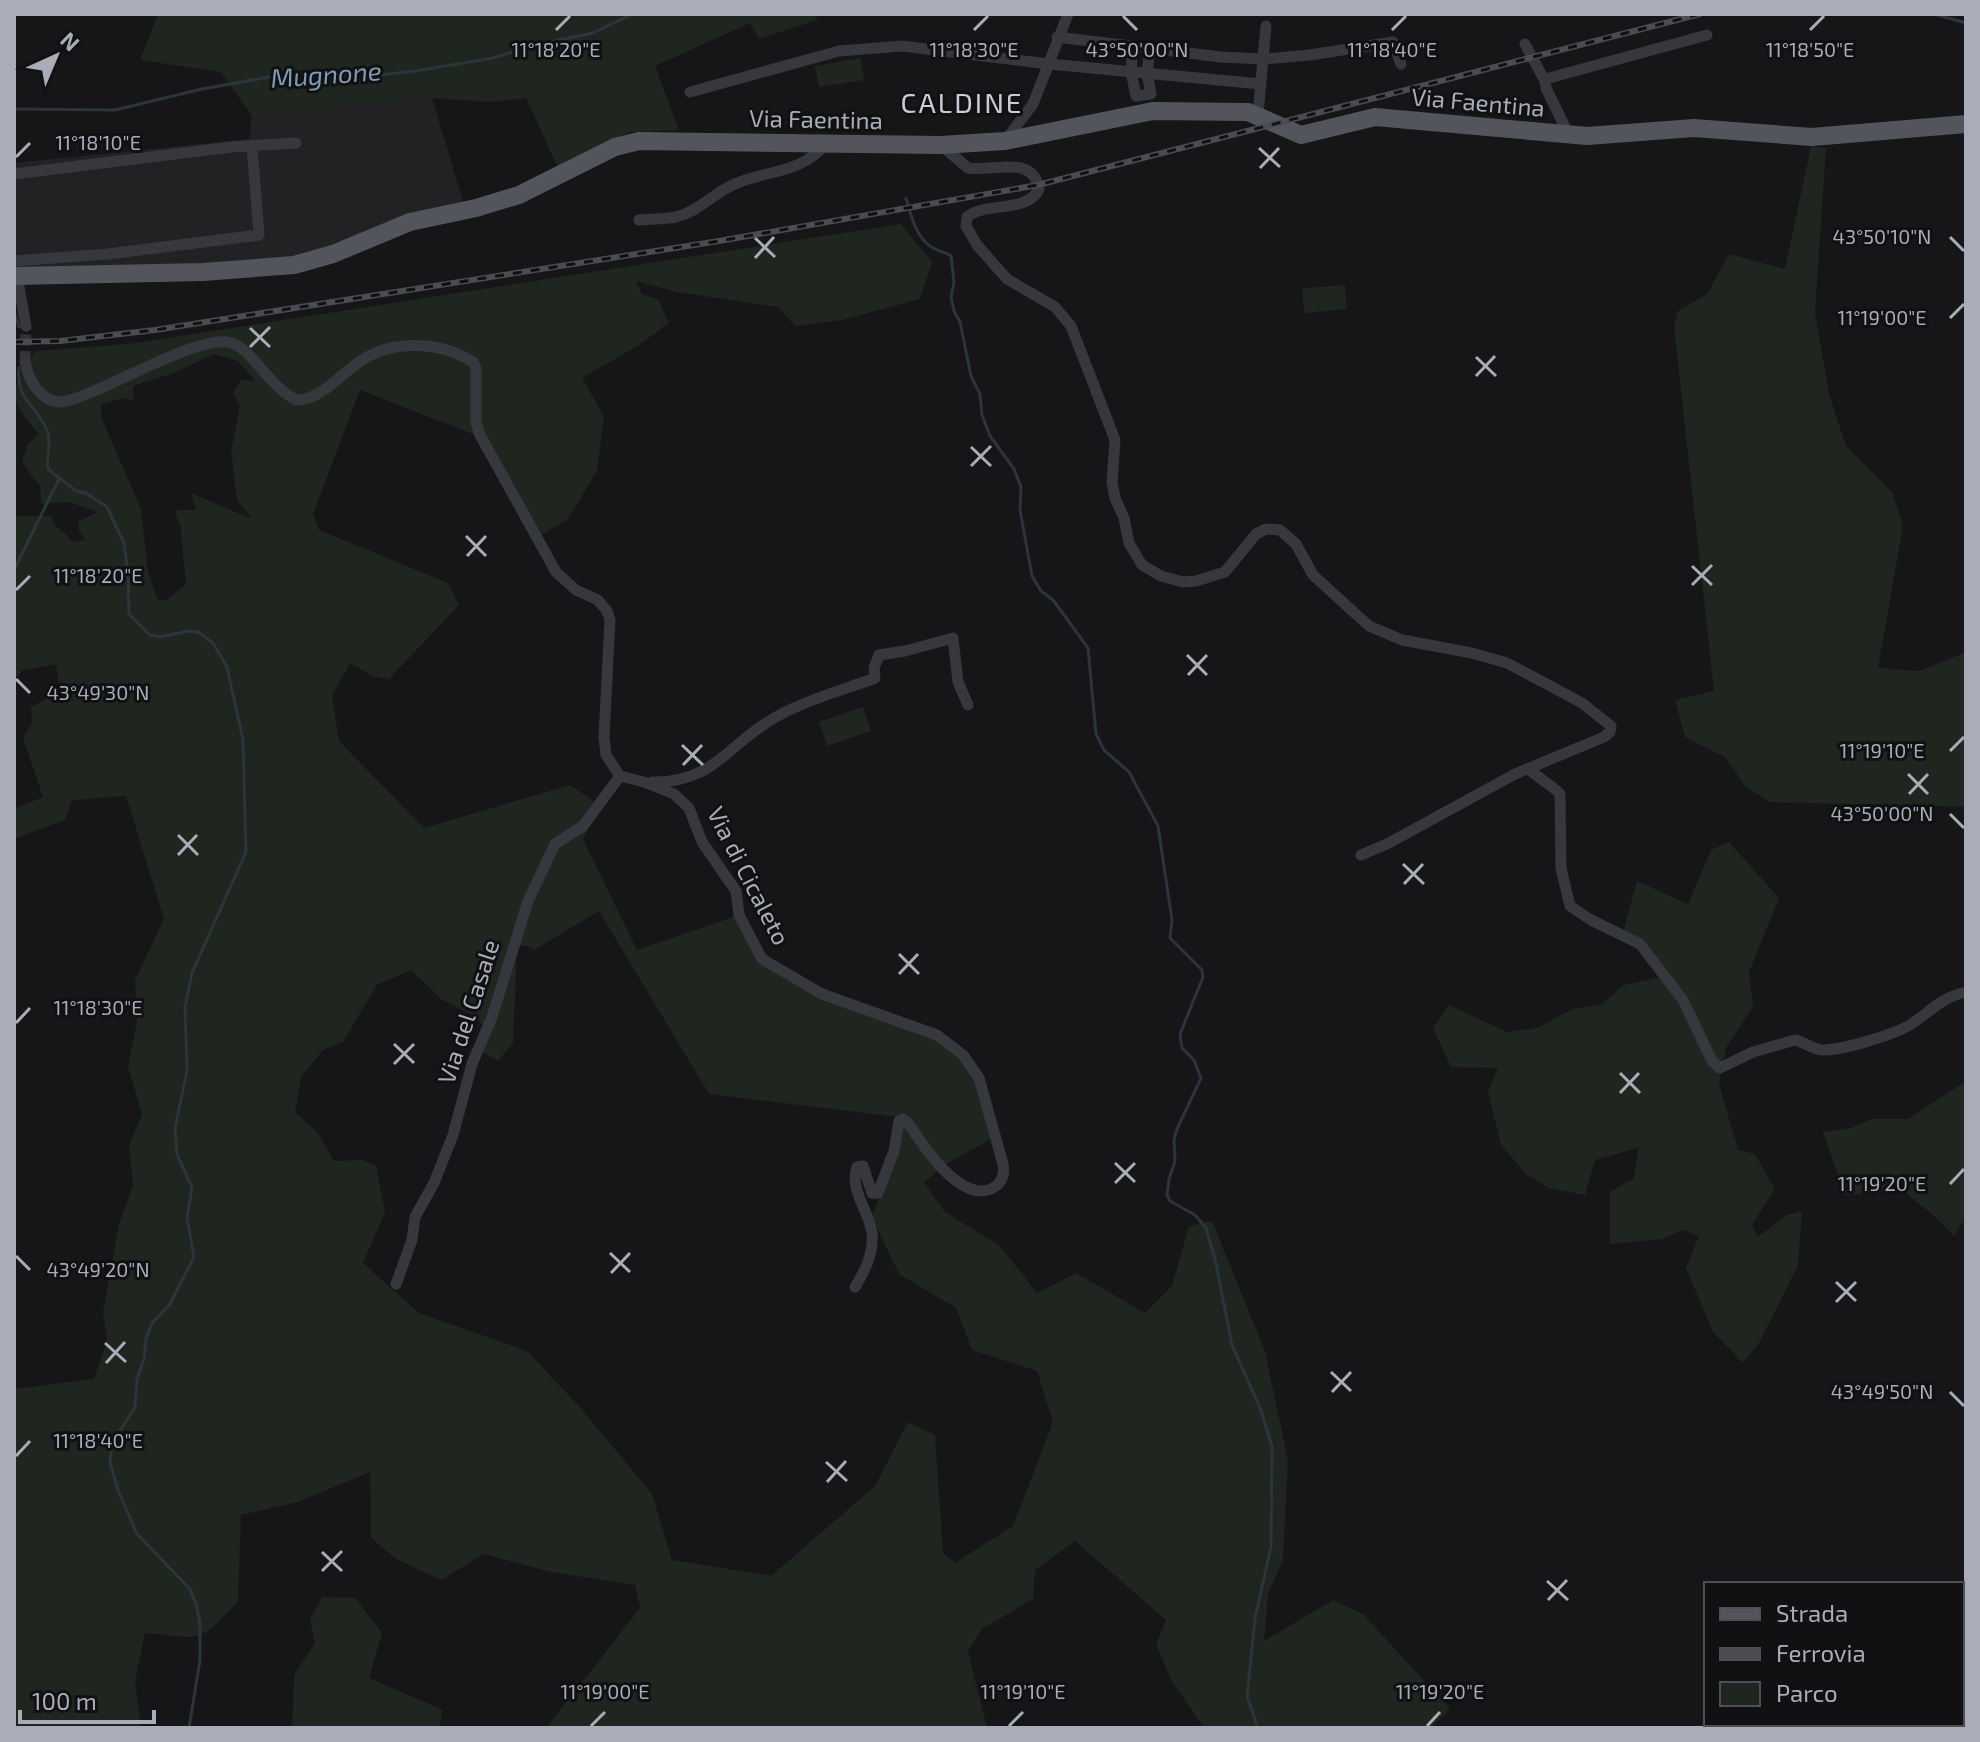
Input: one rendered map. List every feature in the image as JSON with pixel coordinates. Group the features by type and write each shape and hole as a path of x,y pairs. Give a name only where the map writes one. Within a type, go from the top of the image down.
{"main road":[{"name":"Via Faentina","path":"15,271 108,274 274,268 319,260 410,222 519,195 615,147 639,141 941,145 1005,141 1143,111 1258,114 1301,135 1375,117 1569,135 1694,128 1812,137 1966,124"}],"street":[{"path":"1005,141 1028,112 1068,14"},
{"path":"1258,114 1266,26"},
{"path":"1545,81 1707,35"},
{"path":"1057,37 1263,59 1393,42 1401,64"},
{"path":"1525,44 1569,135"},
{"path":"690,92 839,51 902,46 1049,64 1261,84"},
{"path":"1133,46 1131,72 1136,96 1151,94 1147,73 1150,48"},
{"path":"14,174 296,143"},
{"path":"639,220 689,212 735,185 810,161 826,144"},
{"path":"941,145 968,168 1023,168 1035,175 1039,189 1035,196 1019,204 971,213 966,229 1007,279 1055,307 1071,326 1115,440 1112,482 1115,498 1124,518 1129,543 1142,565 1161,576 1183,582 1196,581 1225,572 1256,534 1266,529 1280,530 1296,544 1313,575 1369,626 1402,640 1507,663 1548,683 1610,723 1612,729 1604,737 1529,769 1361,855"},
{"path":"26,326 15,271 108,254 259,235 252,146"},
{"path":"108,254 108,274"},
{"path":"25,362 31,381 39,392 47,399 61,402 202,346 232,342 244,350 279,391 297,400 324,391 379,349 416,344 470,359 476,368 476,423 480,435 556,572 576,590 598,600 607,611 610,620 604,737 606,755 620,776"},
{"path":"644,782 692,778 710,768 760,726 780,715 875,678 874,668 879,655 953,638 958,682 968,705"},
{"path":"1529,769 1560,794 1561,868 1570,906 1640,944 1683,1000 1712,1061 1720,1068 1753,1052 1795,1040 1814,1049 1826,1050 1889,1035 1910,1025 1940,1001 1966,992"},
{"name":"Via di Cicaleto","path":"620,776 674,794 689,808 702,842 736,891 739,915 762,959 822,994 937,1035 963,1055 979,1078 1003,1164 1001,1181 994,1188 979,1192 965,1188 938,1163 908,1123 901,1120 897,1125 894,1151 878,1193 872,1193 863,1166 855,1171 856,1189 871,1227 872,1244 864,1272 855,1287"},
{"name":"Via del Casale","path":"396,1284 412,1240 415,1217 434,1183 453,1135 472,1064 492,1017 528,901 555,844 583,826 620,776"}],"shaded area":[{"path":"432,98 468,218 416,229 333,261 14,282 14,163 249,139 252,116"}],"green space":[{"path":"158,14 815,14 817,20 759,39 750,23 655,66 679,130 630,132 558,168 526,98 489,102 432,98 252,116 221,72 140,60"},
{"path":"860,58 864,80 819,87 815,66"},
{"path":"1811,146 1826,148 1815,313 1829,394 1846,446 1892,492 1903,526 1878,668 1919,671 1966,652 1966,807 1770,802 1745,786 1725,757 1685,737 1675,700 1714,691 1674,327 1678,311 1707,294 1729,254 1785,269"},
{"path":"901,224 932,262 920,299 842,320 795,326 778,307 677,292 636,281 642,294 658,299 669,323 639,345 582,378 604,416 597,471 568,519 538,537 483,438 360,390 313,514 319,530 448,583 459,605 389,679 374,677 350,663 332,696 339,741 424,828 570,785 601,806 583,839 637,950 739,915 762,960 822,994 937,1035 979,1078 994,1137 943,1166 924,1183 945,1212 1000,1246 1037,1293 1076,1273 1145,1313 1172,1286 1189,1226 1212,1221 1265,1351 1288,1461 1283,1560 1268,1594 1264,1641 1333,1600 1363,1614 1450,1709 1430,1728 1204,1728 1171,1680 1156,1644 1166,1620 1075,1541 1035,1570 1033,1599 982,1629 968,1651 987,1728 546,1728 640,1608 635,1585 551,1572 484,1554 441,1580 396,1559 371,1538 370,1472 298,1502 241,1515 238,1601 214,1626 198,1636 145,1633 135,1681 141,1728 14,1728 14,1389 94,1379 107,1340 103,1312 119,1224 133,1185 129,1146 142,1114 128,1067 137,1022 135,980 164,919 126,796 72,800 65,820 14,839 14,809 43,797 23,738 32,723 31,707 60,691 56,664 23,670 14,680 14,516 52,516 54,524 74,542 85,540 78,522 97,512 70,502 41,504 40,486 22,462 28,444 39,434 21,411 15,393 35,351 128,344","holes":["214,354 238,361 255,381 241,380 233,393 240,406 231,452 237,500 252,519 191,493 196,510 178,510 175,514 180,524 186,584 168,599 158,601 148,572 141,509 102,419 101,404 124,398 134,401 133,386 174,373","599,911 709,1094 898,1117 901,1140 872,1217 899,1274 956,1308 972,1350 1037,1371 1053,1422 1013,1526 955,1563 943,1553 935,1435 908,1422 875,1486 771,1576 672,1560 652,1494 578,1405 527,1351 419,1313 363,1263 385,1212 376,1166 363,1160 334,1161 318,1133 295,1112 301,1077 323,1050 343,1042 377,985 411,970 441,999 477,1018 483,1027 481,1051 498,1061 513,1043 517,947 525,945 534,950"]},
{"path":"1345,285 1347,309 1304,313 1302,288"},
{"path":"863,707 871,731 827,746 819,722"},
{"path":"1729,842 1779,898 1749,972 1753,1007 1726,1048 1719,1084 1738,1150 1755,1154 1775,1189 1752,1225 1758,1237 1787,1215 1802,1211 1798,1266 1759,1343 1743,1363 1713,1332 1686,1268 1699,1236 1683,1230 1662,1239 1610,1244 1610,1192 1634,1178 1638,1148 1595,1160 1585,1195 1549,1188 1527,1175 1501,1145 1488,1092 1498,1068 1451,1067 1433,1028 1449,1005 1507,1032 1537,1028 1572,1009 1602,1004 1624,985 1668,973 1623,932 1637,881 1688,904 1711,850"},
{"path":"1966,1081 1966,1217 1954,1236 1895,1185 1877,1193 1845,1195 1823,1132 1851,1128 1872,1119 1908,1119"},
{"path":"322,1597 355,1598 382,1633 369,1678 443,1710 439,1728 292,1728 294,1675 315,1643 310,1620"}],"waterway":[{"name":"Mugnone","path":"14,109 115,110 202,89 286,74 380,75 415,71 493,58 593,33 632,14"},
{"name":"Mugnone","path":"1934,14 1966,23"},
{"path":"906,198 922,239 951,256 954,282 951,297 960,322 971,376 980,394 982,415 990,436 1014,469 1021,487 1020,510 1032,576 1088,648 1096,734 1104,750 1129,772 1158,826 1172,920 1170,938 1202,970 1203,977 1180,1034 1182,1048 1194,1060 1201,1078 1177,1129 1175,1161 1167,1195 1170,1201 1195,1215 1206,1228 1232,1345 1260,1408 1272,1446 1271,1546 1255,1619 1247,1696 1258,1728"},
{"path":"14,311 19,327"},
{"path":"19,368 24,395 43,421 48,434 48,469 76,491 86,493 107,507 124,543 129,614 150,635 160,637 198,632 213,643 227,667 243,740 246,852 192,973 185,1007 187,1071 175,1128 177,1155 192,1187 187,1218 194,1257 170,1304 152,1323 137,1379 135,1407 112,1444 110,1463 137,1534 190,1589 196,1604 200,1623 200,1660 189,1728"},
{"path":"14,570 59,479"}],"tunnel":[{"path":"25,362 26,326"}],"railway":[{"path":"14,342 60,341 155,330 719,241 1038,185 1700,14"}],"district":[{"name":"CALDINE","path":"962,103"}]}
